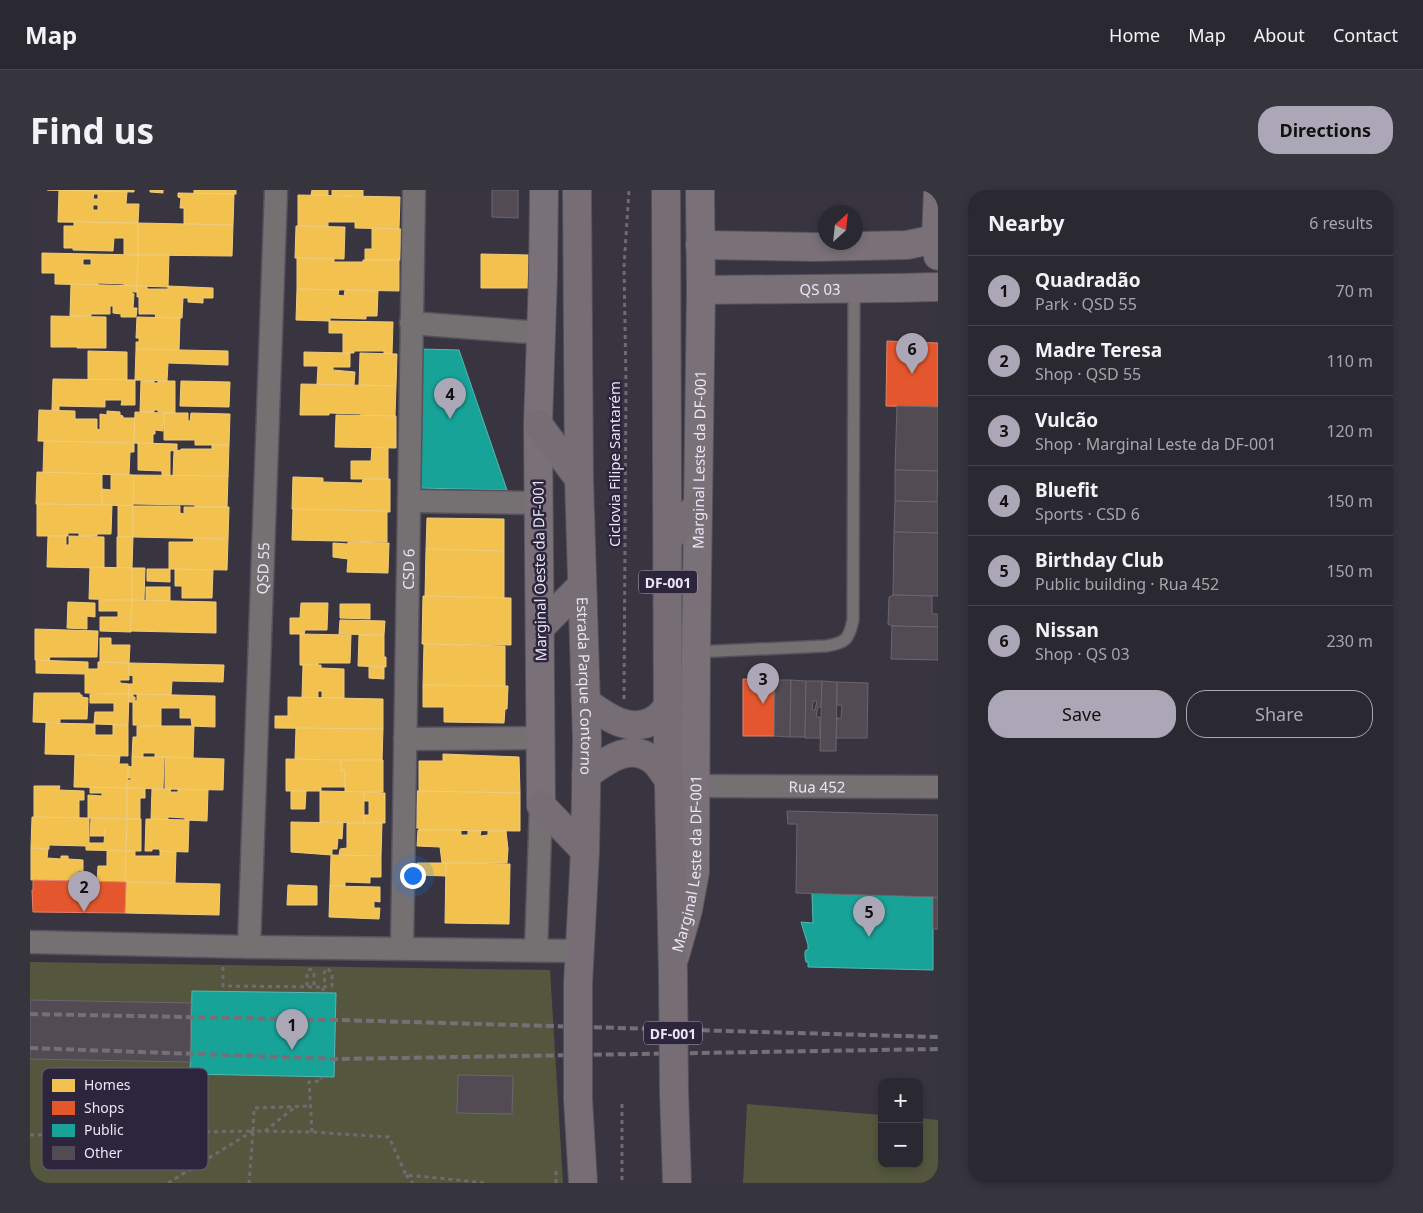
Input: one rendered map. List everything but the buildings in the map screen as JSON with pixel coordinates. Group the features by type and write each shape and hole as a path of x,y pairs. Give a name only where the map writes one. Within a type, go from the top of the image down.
{"highway":[{"name":"Estrada Parque Contorno","path":"577,190 579,478 586,702 585,851 578,984 578,1099 583,1183"},
{"name":"DF-001","path":"666,190 668,708 677,1183"},
{"path":"538,424 579,478"},
{"path":"668,539 697,506"},
{"path":"540,628 582,585"},
{"path":"586,702 611,720 624,724 644,725 656,719 668,708"},
{"path":"586,775 608,759 624,753 639,752 654,761 669,780"},
{"path":"540,805 585,851"}],"main road":[{"name":"Marginal Oeste da DF-001","path":"540,805 538,424 544,190"},
{"name":"Marginal Leste da DF-001","path":"672,971 688,910 695,872 697,506 701,290 700,190"},
{"path":"700,245 815,247 907,245 937,248 938,190"},
{"path":"814,288 810,269 815,247"},
{"name":"QS 03","path":"701,290 814,288 854,290 938,287"}],"street":[{"name":"QSD 55","path":"249,946 276,190"},
{"name":"CSD 6","path":"402,948 414,190"},
{"path":"411,323 541,333"},
{"path":"409,501 538,503"},
{"path":"405,738 541,738"},
{"name":"Rua 452","path":"696,786 938,787"},
{"name":"Marginal Oeste da DF-001","path":"536,950 540,805"},
{"path":"30,942 579,951"}],"lane":[{"path":"696,652 826,646 840,644 851,631 853,620 854,290"}],"path":[{"name":"Ciclovia Filipe Santarém","path":"624,724 626,383 624,266 629,190"},
{"path":"223,946 223,986 307,986 324,988 332,986 332,973"},
{"path":"307,973 307,986"},
{"path":"314,973 314,987"},
{"path":"324,973 324,988"},
{"path":"312,1132 309,1082 321,1081 321,1078"},
{"path":"622,1104 622,1183"},
{"path":"264,1131 296,1106"},
{"path":"249,1183 254,1108 311,1106"},
{"path":"208,1159 253,1131"},
{"path":"208,1132 312,1132 389,1138 406,1175 413,1183"},
{"path":"168,1183 189,1170"},
{"path":"406,1175 488,1183"}],"green space":[{"path":"30,962 550,970 563,1183 30,1183"},
{"path":"747,1104 878,1115 878,1168 923,1168 923,1118 938,1120 938,1183 743,1183"}],"railway":[{"path":"30,1014 339,1020 938,1037"},
{"path":"30,1048 337,1059 938,1049"}],"place":[{"name":"Nissan","path":"912,374"},
{"name":"Bluefit","path":"450,419"},
{"name":"Vulcão","path":"763,704"},
{"name":"Madre Teresa","path":"84,912"},
{"name":"Birthday Club","path":"869,937"},
{"name":"Quadradão","path":"292,1050"}]}
